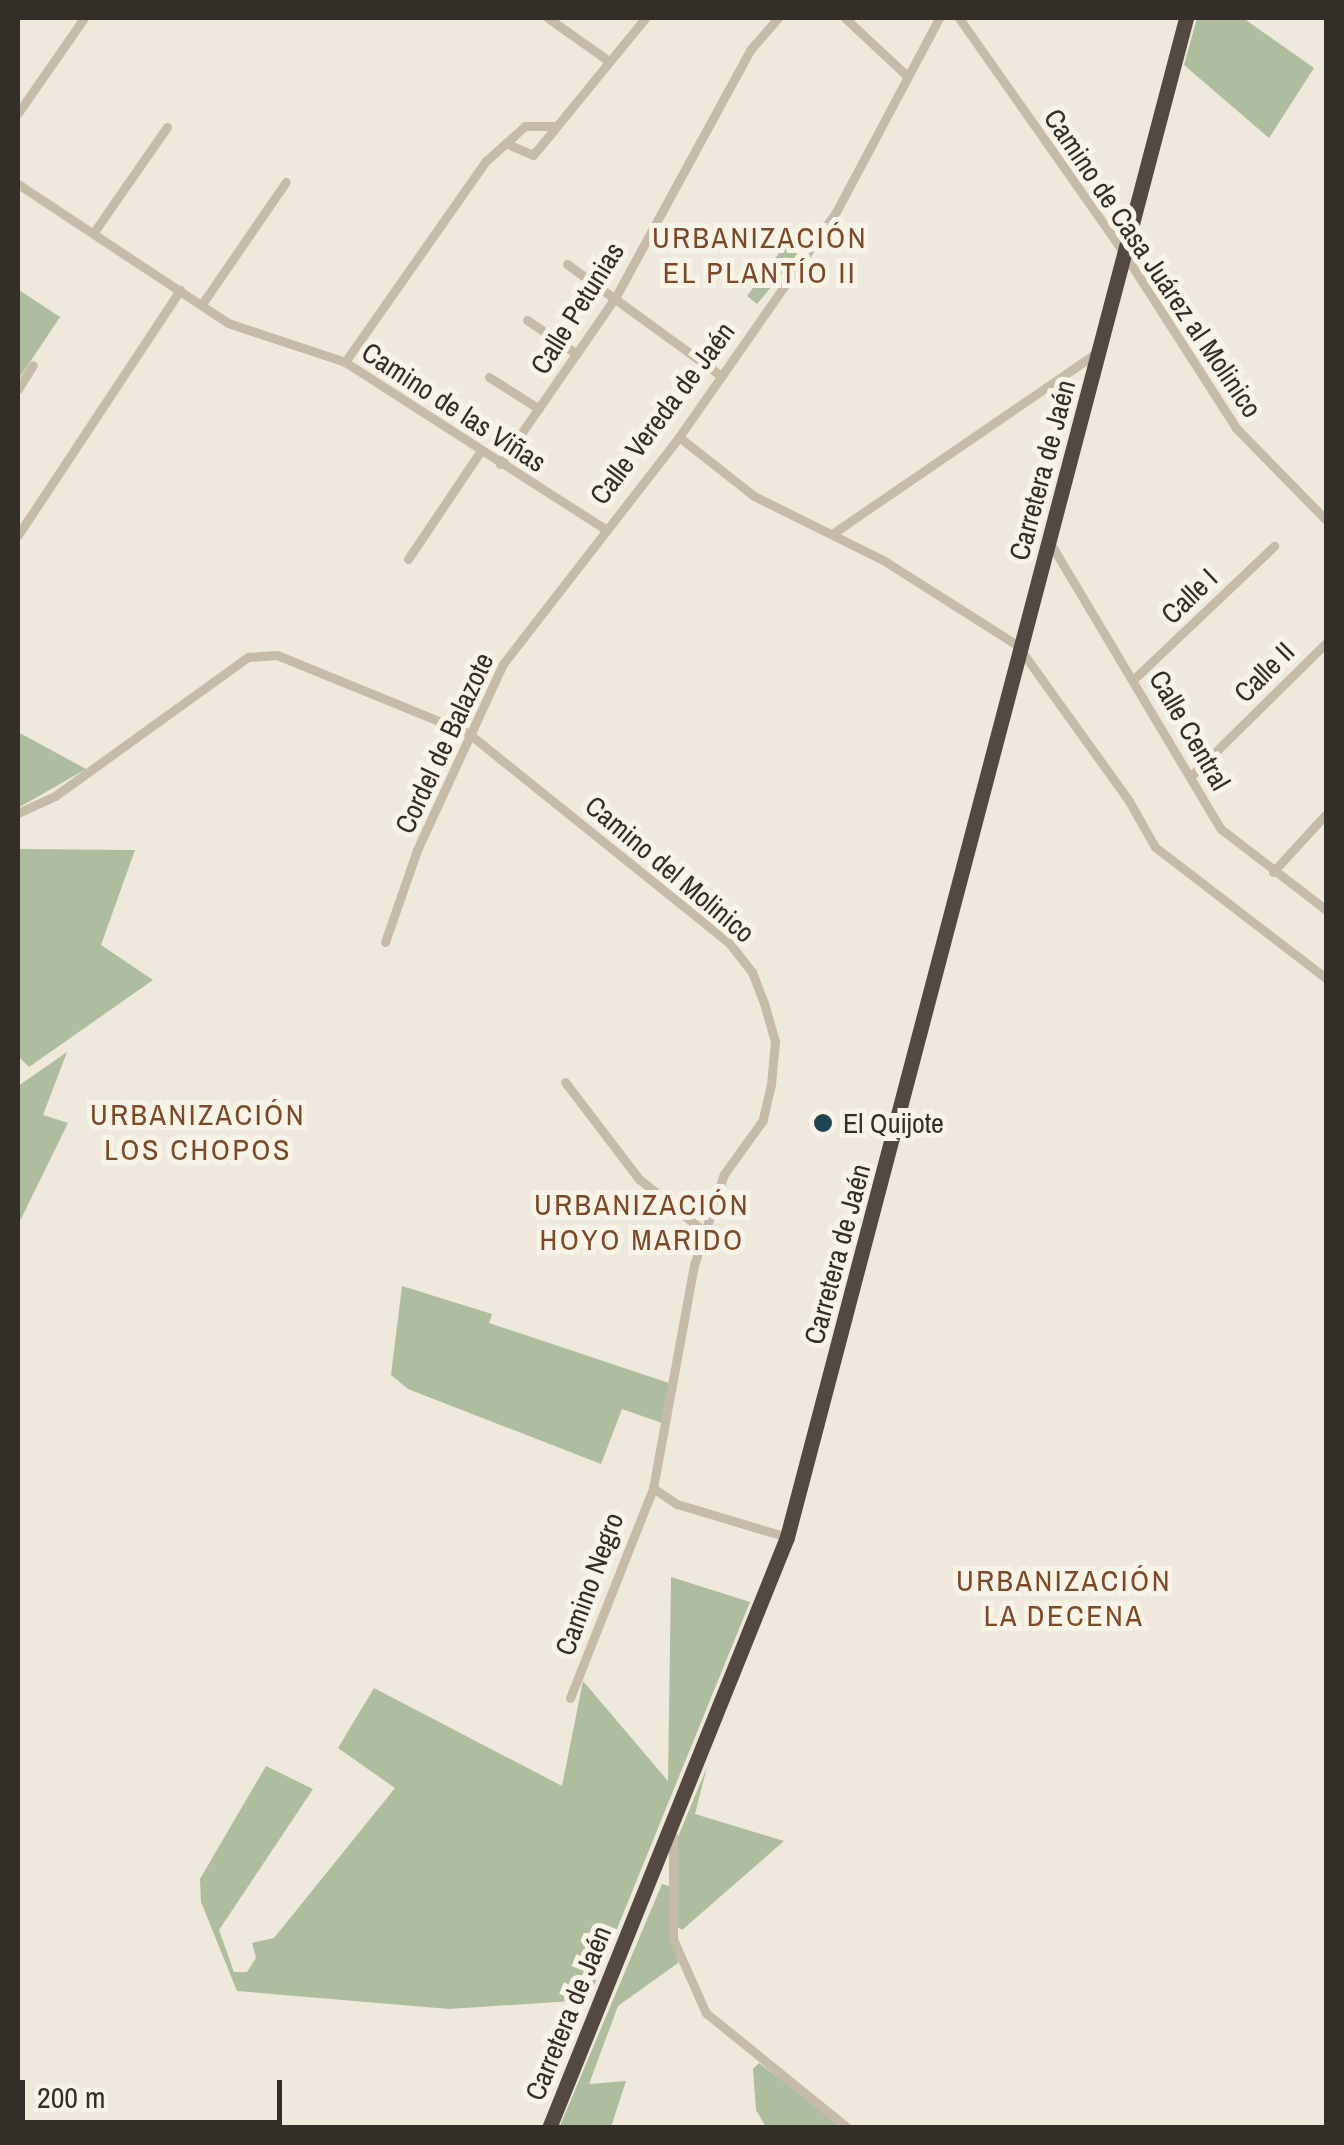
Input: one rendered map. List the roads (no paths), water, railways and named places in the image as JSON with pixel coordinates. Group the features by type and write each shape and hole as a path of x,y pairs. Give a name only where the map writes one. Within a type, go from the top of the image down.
{"highway":[{"name":"Carretera de Jaén","path":"549,2128 787,1537 1022,650 1122,249 1186,18"}],"street":[{"path":"18,113 84,18"},
{"path":"548,18 606,59"},
{"path":"508,144 533,155 606,59 645,18"},
{"name":"Calle Petunias","path":"500,464 615,298 750,50 778,18"},
{"path":"844,18 904,73"},
{"name":"Calle Vereda de Jaén","path":"604,528 679,437 872,154 904,73 939,18"},
{"name":"Camino de Casa Juárez al Molinico","path":"959,18 1122,249 1236,428 1326,520"},
{"path":"344,362 486,161 533,123 557,126"},
{"path":"94,232 168,127"},
{"path":"202,304 286,182"},
{"name":"Camino de las Viñas","path":"18,184 202,304 264,338 344,362 604,528"},
{"path":"568,264 721,376"},
{"path":"18,535 180,290"},
{"path":"527,320 577,354"},
{"path":"832,534 1099,351"},
{"path":"18,389 33,366"},
{"path":"489,377 538,409"},
{"path":"679,437 754,496 934,590 1022,650 1130,801 1155,847 1326,978"},
{"path":"408,559 480,452"},
{"name":"Cordel de Balazote","path":"386,942 468,733 503,664 604,528"},
{"name":"Calle Central","path":"1049,541 1136,678 1221,829 1326,910"},
{"name":"Calle I","path":"1136,678 1274,546"},
{"name":"Calle II","path":"1191,776 1326,643"},
{"name":"Camino del Molinico","path":"18,813 55,796 235,665 262,654 468,733 730,944 752,972 775,1041 771,1084 762,1120 724,1174 705,1232 652,1488"},
{"path":"1273,872 1326,814"},
{"path":"566,1082 639,1178 705,1232"},
{"path":"652,1488 677,1504 787,1537"},
{"name":"Camino Negro","path":"570,1698 652,1488"},
{"path":"677,1814 670,1852 672,1939 706,2013 848,2128"}],"place":[{"name":"El Quijote","path":"823,1123"}],"district":[{"name":"URBANIZACIÓN EL PLANTÍO II","path":"760,254"},
{"name":"URBANIZACIÓN LOS CHOPOS","path":"198,1131"},
{"name":"URBANIZACIÓN HOYO MARIDO","path":"642,1221"},
{"name":"URBANIZACIÓN LA DECENA","path":"1064,1597"}]}
